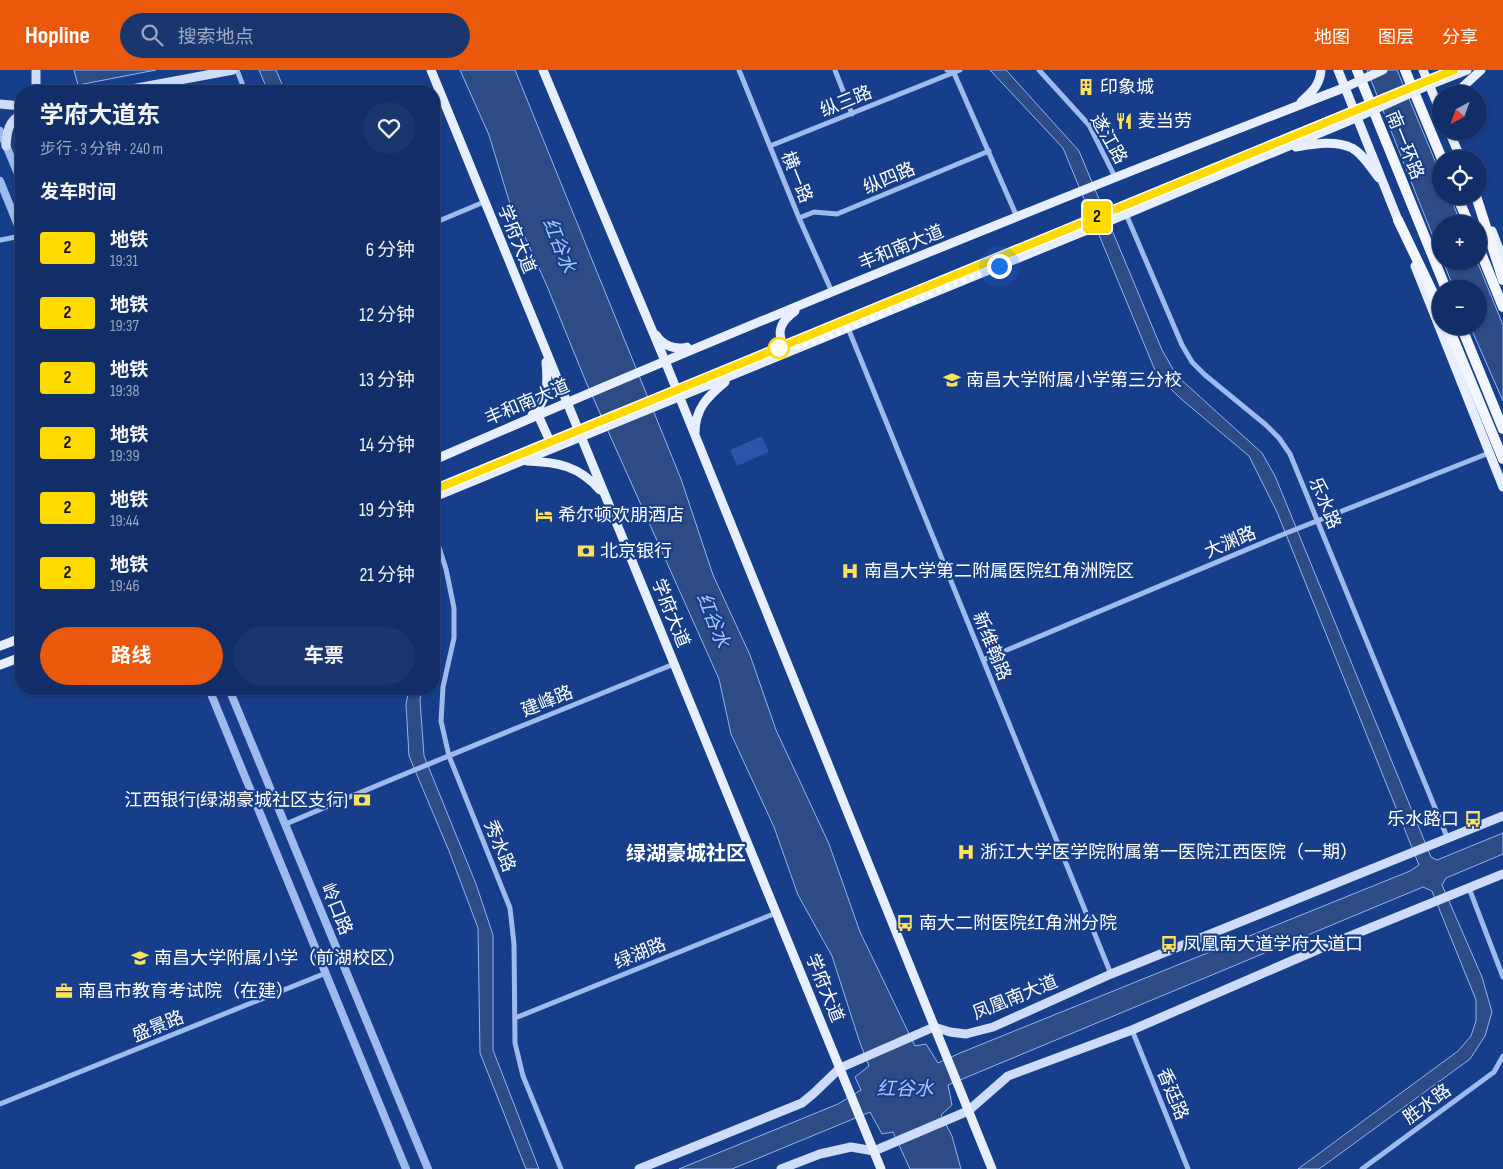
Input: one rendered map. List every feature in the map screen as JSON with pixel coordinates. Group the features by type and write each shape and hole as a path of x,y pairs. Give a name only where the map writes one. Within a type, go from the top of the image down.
{"highway":[{"name":"南一环路","path":"1357,70 1442,280"},
{"name":"南一环路","path":"1405,70 1438,150"},
{"path":"1480,205 1503,280"},
{"path":"1398,220 1432,291"},
{"path":"1487,268 1503,307"},
{"path":"1452,335 1503,459"},
{"path":"1465,335 1503,429"}],"main road":[{"path":"36,70 36,85"},
{"path":"153,85 233,70"},
{"name":"学府大道","path":"431,70 437,85"},
{"path":"543,70 665,361 992,1169"},
{"path":"1293,108 1314,91 1321,79 1321,70"},
{"path":"1338,70 1503,487"},
{"name":"丰和南大道","path":"440,457 538,414 832,292 1097,184 1346,87 1384,70"},
{"path":"1423,70 1432,90"},
{"path":"440,495 1114,220 1467,70"},
{"path":"1465,85 1481,70"},
{"name":"学府大道","path":"440,92 545,352 570,401 581,437 604,495 881,1169"},
{"path":"0,104 15,105"},
{"path":"6,146 7,132 10,123 15,119"},
{"path":"1279,150 1321,143 1335,144 1352,149 1365,160 1384,185"},
{"path":"1481,205 1503,259"},
{"path":"805,304 788,316 782,325 779,335 780,341 785,348 790,349 820,340"},
{"path":"649,322 659,339 668,346 678,350 712,342"},
{"path":"528,419 539,408 545,395 548,382 545,352"},
{"path":"695,438 695,418 701,407 711,393 732,376"},
{"path":"538,414 553,448"},
{"path":"522,461 549,462 566,466 584,474 604,495"},
{"path":"0,646 15,640"},
{"path":"0,665 15,659"},
{"path":"1447,837 1503,816"},
{"name":"凤凰南大道","path":"934,1027 966,1034 993,1027 1112,974 1447,837"},
{"path":"781,1169 820,1154 851,1147 874,1151 893,1144 968,1111 1008,1076 1132,1030 1333,943 1503,874"},
{"path":"639,1169 802,1102 840,1068 934,1027"}],"street":[{"path":"237,70 243,85"},
{"name":"横一路","path":"739,70 798,218 832,292"},
{"path":"835,70 852,114"},
{"path":"947,70 957,71 1017,217"},
{"name":"遂江路","path":"1039,70 1089,125 1115,177"},
{"name":"纵三路","path":"770,146 957,71"},
{"path":"0,131 15,167"},
{"name":"纵四路","path":"798,218 814,212 837,214 989,151"},
{"path":"0,181 15,219"},
{"path":"440,220 484,202"},
{"name":"乐水路","path":"1126,214 1182,345 1192,362 1266,425 1290,454 1447,837"},
{"path":"0,240 15,236"},
{"name":"新维翰路","path":"848,328 1112,974"},
{"name":"大渊路","path":"983,660 1284,534 1489,453"},
{"name":"秀水路","path":"440,550 454,608 454,638 442,687 441,721 449,756 510,908 514,944 514,1043 523,1076 561,1169"},
{"name":"建峰路","path":"286,824 414,769 674,664"},
{"name":"岭口路","path":"211,695 406,1169"},
{"name":"岭口路","path":"232,695 428,1169"},
{"path":"1469,888 1503,977"},
{"name":"绿湖路","path":"515,1018 776,913"},
{"name":"盛景路","path":"0,1104 326,973"},
{"name":"香廷路","path":"1132,1030 1188,1169"},
{"name":"胜水路","path":"1362,1169 1494,1072 1503,1056"}],"shaded area":[{"path":"762,436 769,452 737,466 730,450"}],"water":[{"path":"74,70 156,70 78,85"},
{"path":"259,70 276,70 282,85 265,85"},
{"name":"红谷水","path":"460,70 515,70 681,479 713,575 750,655 776,730 829,844 860,932 915,1046 926,1044 938,1063 1410,871 1419,865 1277,512 1249,456 1180,398 1157,375 1063,148 990,70 1006,70 1079,151 1162,350 1177,376 1262,453 1275,476 1431,857 1437,860 1503,833 1503,854 1446,878 1442,885 1482,977 1492,1012 1485,1036 1470,1059 1319,1169 1298,1169 1458,1051 1471,1036 1476,1021 1476,1000 1432,891 1423,887 948,1085 952,1105 941,1115 952,1136 961,1169 910,1169 893,1132 882,1134 870,1112 732,1169 679,1169 838,1104 861,1090 855,1077 869,1066 832,956 798,895 774,827 731,734 719,679 586,382 547,286 510,204 489,135"},
{"path":"1367,70 1397,70 1432,154 1432,205 1454,205 1457,215 1432,215 1432,234"},
{"path":"1447,270 1481,270 1485,280 1450,280"},
{"path":"1487,286 1503,325 1503,401 1474,335 1487,335"},
{"path":"408,695 421,695 424,756 476,884 493,935 493,1050 539,1169 526,1169 480,1053 478,928 449,851 409,756 406,704"}],"metro line":[{"name":"2","path":"440,488 1454,70"}],"place":[{"name":"印象城","path":"1086,87"},
{"name":"麦当劳","path":"1124,121"},
{"name":"南昌大学附属小学第三分校","path":"952,380"},
{"name":"希尔顿欢朋酒店","path":"544,515"},
{"name":"北京银行","path":"586,551"},
{"name":"南昌大学第二附属医院红角洲院区","path":"850,571"},
{"name":"江西银行(绿湖豪城社区支行)","path":"362,800"},
{"name":"乐水路口","path":"1473,819"},
{"name":"浙江大学医学院附属第一医院江西医院（一期）","path":"966,852"},
{"name":"南大二附医院红角洲分院","path":"905,923"},
{"name":"凤凰南大道学府大道口","path":"1169,944"},
{"name":"南昌大学附属小学（前湖校区）","path":"140,958"},
{"name":"南昌市教育考试院（在建）","path":"64,991"}],"district":[{"name":"绿湖豪城社区","path":"686,853"}],"route":[{"path":"779,348 790,349 820,340 999,266"}]}
